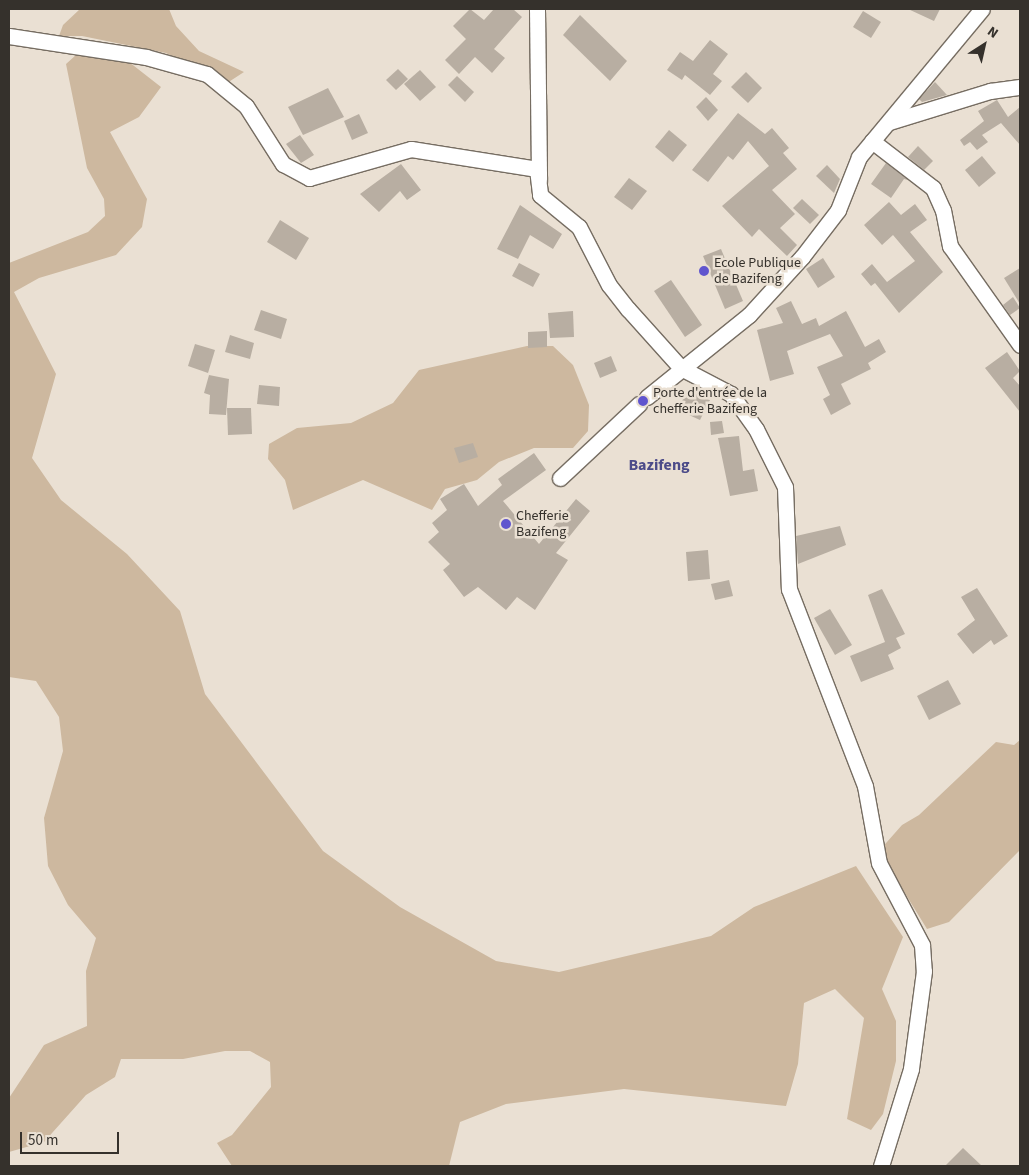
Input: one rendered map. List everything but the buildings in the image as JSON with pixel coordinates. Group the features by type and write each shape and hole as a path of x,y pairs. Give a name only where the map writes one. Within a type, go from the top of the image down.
{"street":[{"path":"538,9 540,195"},
{"path":"560,478 681,368 749,315 802,258 838,210 859,157 982,9"},
{"path":"9,36 146,57 207,74 246,106 283,164 297,174 309,178 392,154 430,150 537,169 540,195 580,227 609,285 681,368 731,394 775,464 785,487 789,589 865,786 879,863 922,945 924,971 910,1069 881,1166"},
{"path":"889,122 990,91 1020,87"},
{"path":"872,140 933,188 943,210 950,246 1020,345"}],"shaded area":[{"path":"80,9 169,9 176,26 199,51 244,72 221,87 202,71 166,53 82,36 59,36 63,25"},
{"path":"76,55 101,55 129,62 161,87 139,117 110,132 147,199 142,227 116,255 39,278 14,292 56,374 32,458 61,500 127,554 180,611 205,694 323,851 400,907 496,961 559,972 711,936 754,907 856,866 903,937 882,989 896,1021 896,1061 883,1114 871,1130 847,1119 864,1018 835,989 804,1003 798,1064 786,1106 624,1089 506,1104 460,1122 449,1166 232,1166 217,1143 232,1135 271,1087 270,1062 250,1051 225,1051 183,1059 121,1059 115,1077 86,1095 44,1142 9,1152 9,1098 44,1045 87,1026 86,971 96,938 68,905 48,866 44,818 63,751 59,717 36,681 9,677 9,263 88,232 105,216 104,199 87,168 66,64"},
{"path":"527,346 553,346 573,365 589,405 588,431 573,448 534,448 499,462 477,480 445,489 432,510 363,480 293,510 285,480 268,459 269,444 297,428 351,423 393,403 419,370"},
{"path":"1020,740 1020,850 949,922 927,929 879,851 902,825 919,815 996,742 1014,745"}],"place":[{"name":"Ecole Publique de Bazifeng","path":"704,271"},
{"name":"Porte d'entrée de la chefferie Bazifeng","path":"643,401"},
{"name":"Chefferie Bazifeng","path":"506,524"}],"district":[{"name":"Bazifeng","path":"659,465"}]}
